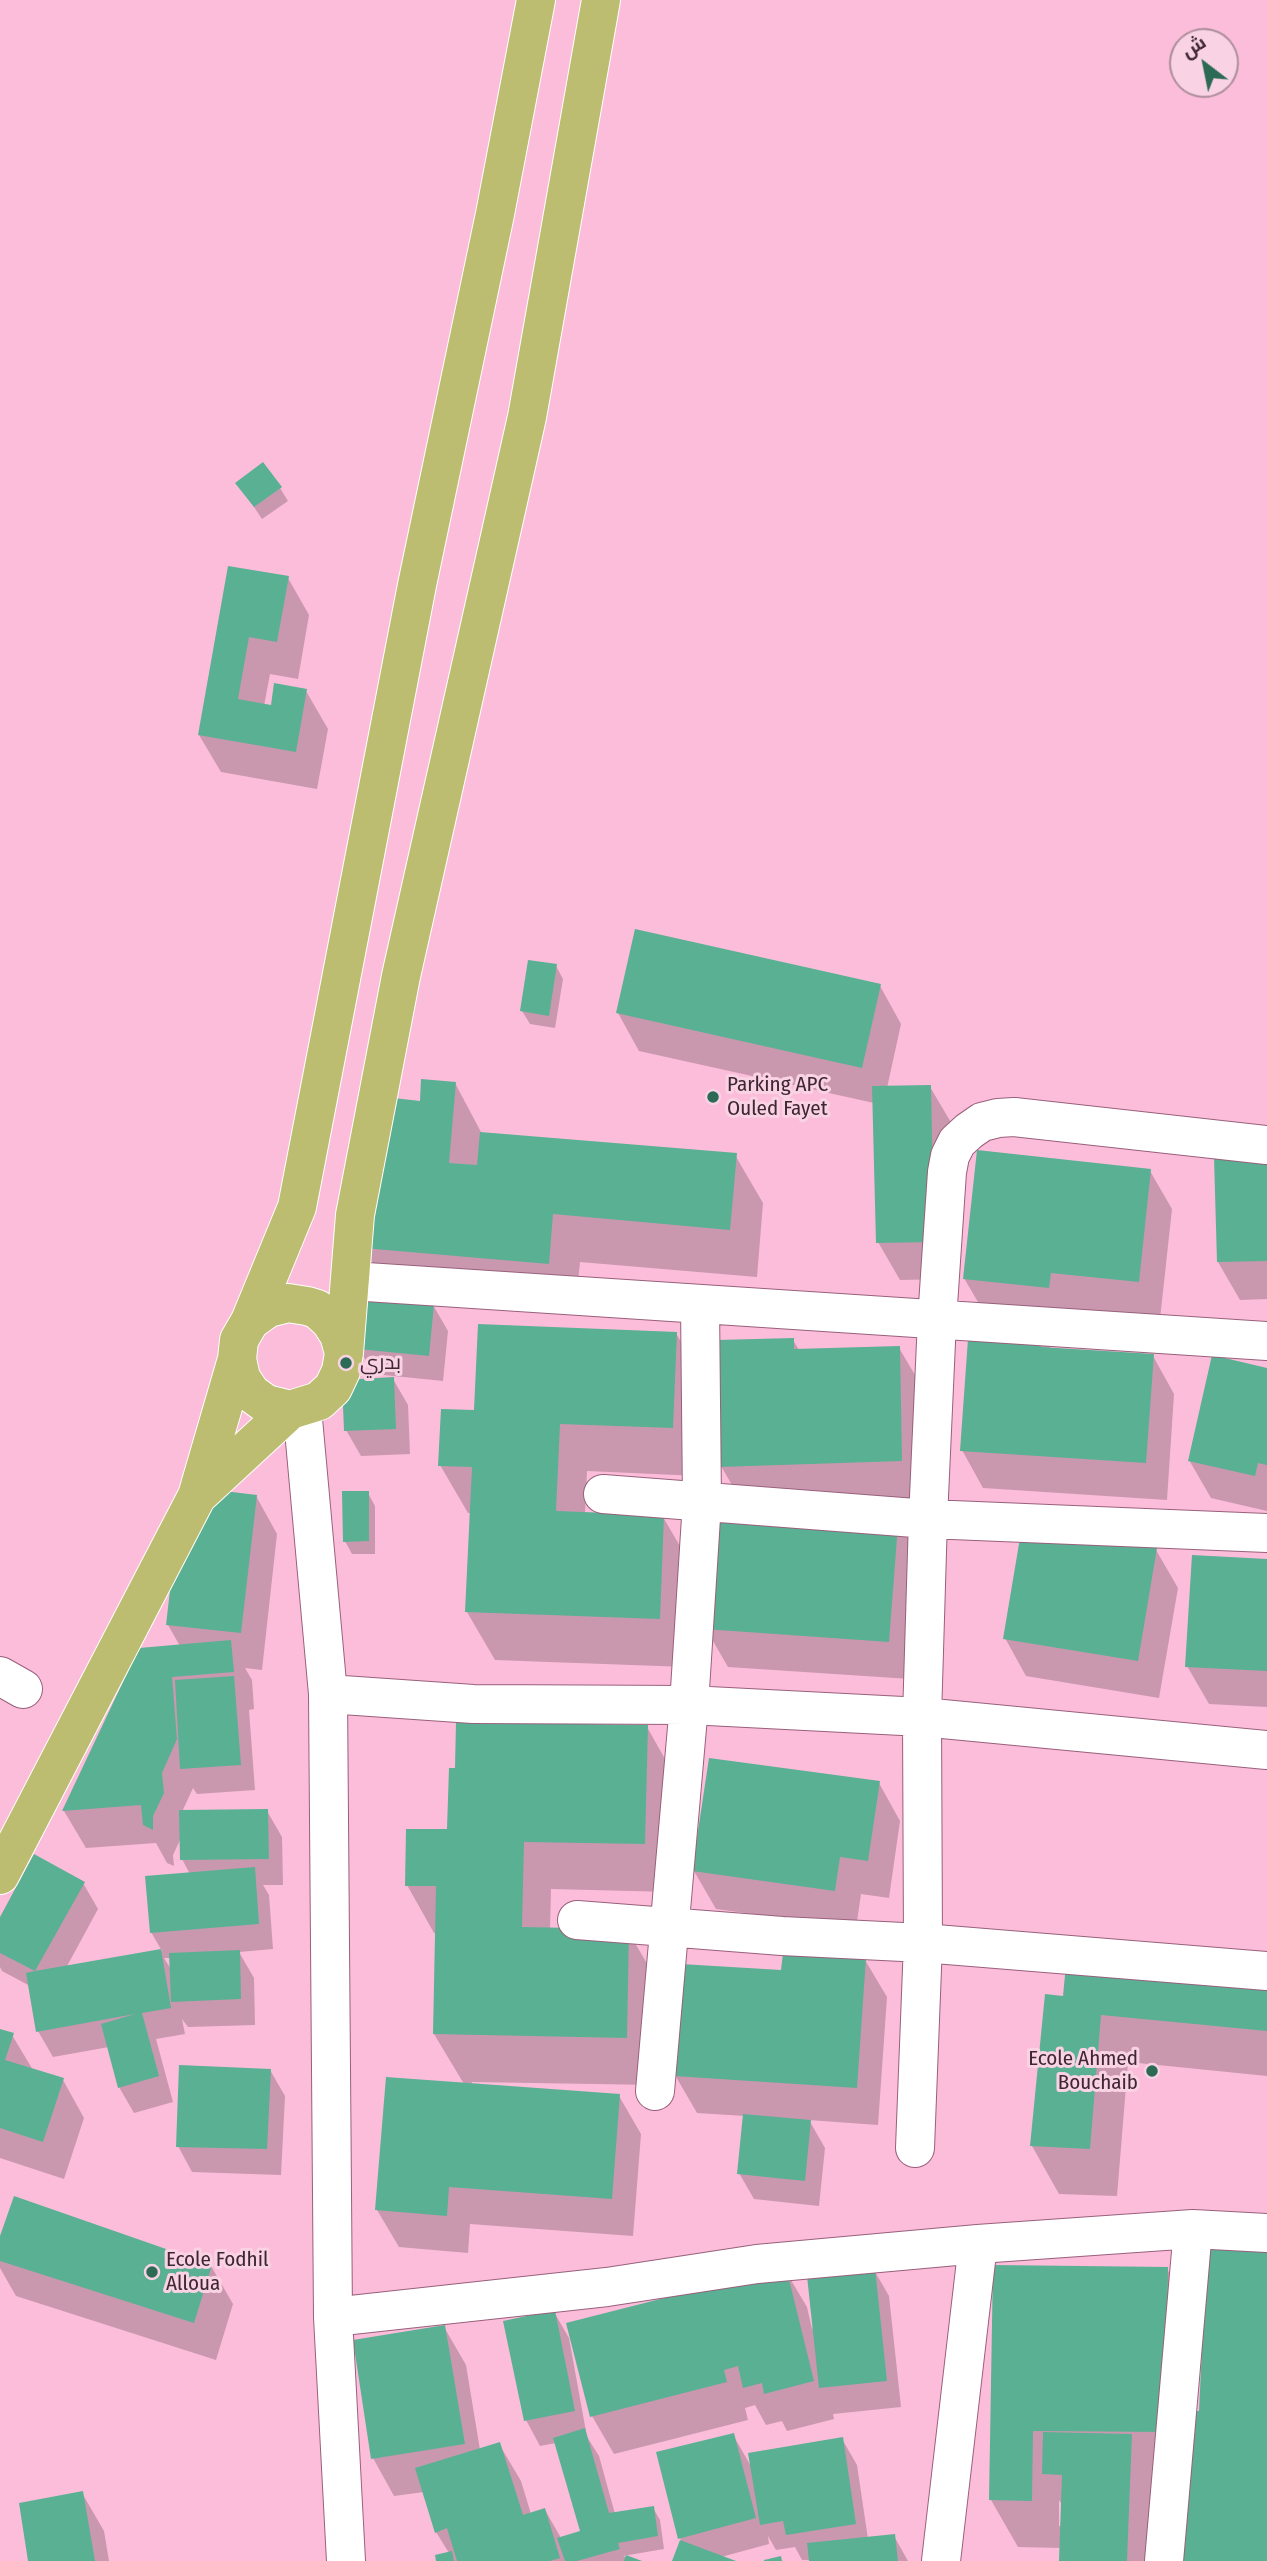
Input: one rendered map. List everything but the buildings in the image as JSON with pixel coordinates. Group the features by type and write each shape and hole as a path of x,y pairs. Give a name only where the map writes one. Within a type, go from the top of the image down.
{"main road":[{"path":"0,1875 197,1496 237,1359 239,1340 250,1321 297,1207 417,586 537,0"},
{"path":"197,1496 296,1409 319,1401 333,1388 341,1371 355,1215 399,989 527,417 601,0"},
{"path":"250,1321 268,1308 288,1303 307,1306 317,1310 330,1321 340,1335 344,1353"},
{"path":"237,1359 241,1378 251,1393 266,1404 296,1409"}],"street":[{"path":"915,2148 923,1943 922,1717 928,1519 937,1320 950,1156 957,1142 982,1122 1014,1117 1267,1145"},
{"path":"351,1281 1267,1341"},
{"path":"655,2091 689,1705 702,1502 700,1304"},
{"path":"296,1409 328,1694 333,2317 346,2561"},
{"path":"603,1494 928,1519 1267,1533"},
{"path":"328,1694 473,1704 689,1705 922,1717 1267,1750"},
{"path":"577,1920 923,1943 1267,1971"},
{"path":"333,2317 607,2287 757,2264 978,2244 1193,2229 1267,2233"},
{"path":"1164,2561 1193,2229"},
{"path":"941,2561 978,2244"}],"place":[{"name":"Parking APC Ouled Fayet","path":"713,1097"},
{"name":"بدري","path":"346,1363"},
{"name":"Ecole Ahmed Bouchaib","path":"1152,2071"},
{"name":"Ecole Fodhil Alloua","path":"152,2272"}]}
